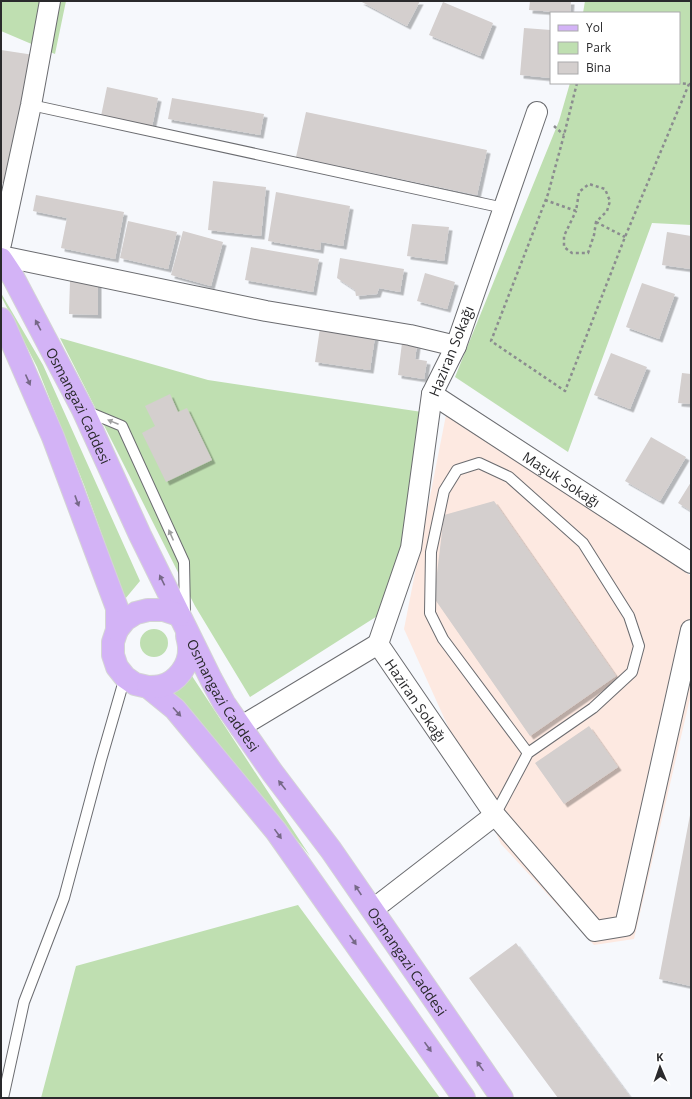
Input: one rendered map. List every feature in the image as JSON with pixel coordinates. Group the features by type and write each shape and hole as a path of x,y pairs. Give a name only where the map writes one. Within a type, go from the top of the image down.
{"main road":[{"name":"Osmangazi Caddesi","path":"1,259 13,277 83,410 140,535 224,704 272,772 331,850 502,1098"},
{"path":"1,319 62,459 117,608 117,630 113,642 113,655 117,667 125,677 136,684 148,687 166,684 182,672 188,659 190,647 182,621 164,610 148,610 136,613 125,620 117,630"},
{"path":"148,687 175,709 276,831 464,1098"}],"street":[{"path":"1,244 31,106 50,1"},
{"name":"Haziran Sokağı","path":"537,112 456,346 432,394 411,548 378,644 495,815 595,931 625,926 691,630"},
{"path":"1,256 266,311 410,335 456,346"},
{"name":"Maşuk Sokağı","path":"432,394 691,563"},
{"path":"240,727 378,644"},
{"path":"372,910 495,815"}],"lane":[{"path":"31,106 504,208"},
{"path":"83,410 122,426 184,562 182,621"},
{"path":"495,815 528,753 593,708 632,672 639,646 629,616 583,543 509,477 479,463 457,470 444,490 431,552 430,613 443,639 528,753"},
{"path":"4,1098 24,1002 64,898 125,677"}],"path":[{"path":"577,84 546,200 491,341 565,391 625,237 689,84 680,83"},
{"path":"589,184 605,189 610,201 607,211 596,222 594,235 588,253 572,253 564,246 564,236 576,211 579,192 589,184"},
{"path":"546,200 576,211"},
{"path":"596,222 625,237"}],"shaded area":[{"path":"447,410 691,576 691,694 634,939 594,945 501,844 404,629"}],"green space":[{"path":"1,1 66,1 55,54 1,31"},
{"path":"585,1 691,1 691,225 652,223 568,452 455,377 559,121 570,84 680,84 680,12 583,12"},
{"path":"1,293 43,365 140,581 125,599 84,485 37,367 1,296"},
{"path":"60,338 208,380 422,412 393,606 250,697 195,606"},
{"path":"154,629 164,633 168,643 164,653 154,657 144,653 140,643 144,633"},
{"path":"192,676 310,856 207,732 168,694"},
{"path":"298,905 440,1098 41,1098 76,966"}],"building":[{"path":"360,1 420,1 407,26"},
{"path":"530,1 571,1 570,12 529,10"},
{"path":"443,2 493,23 480,56 429,35"},
{"path":"524,28 550,30 550,78 520,75"},
{"path":"1,50 34,55 8,184 1,183"},
{"path":"107,87 158,98 152,127 101,116"},
{"path":"172,98 264,114 260,135 168,119"},
{"path":"306,112 487,150 477,195 296,157"},
{"path":"213,181 266,187 261,236 208,230"},
{"path":"276,192 350,206 343,246 321,242 320,250 268,241"},
{"path":"36,195 124,212 115,259 61,248 67,218 33,211"},
{"path":"128,221 177,232 168,269 120,258"},
{"path":"412,224 449,227 444,261 407,256"},
{"path":"183,231 223,242 211,286 171,275"},
{"path":"667,232 691,236 691,269 662,265"},
{"path":"251,247 319,259 313,292 245,280"},
{"path":"340,258 404,269 400,292 379,288 377,294 356,296 355,290 337,278"},
{"path":"425,273 455,282 447,309 417,301"},
{"path":"70,281 98,281 98,315 69,314"},
{"path":"642,283 675,294 659,339 626,327"},
{"path":"320,328 375,337 370,370 315,362"},
{"path":"402,343 417,345 415,359 427,361 424,379 398,375"},
{"path":"611,353 647,367 630,409 594,395"},
{"path":"682,373 691,374 691,404 678,403"},
{"path":"170,394 178,412 187,408 212,460 166,482 142,433 155,426 145,406"},
{"path":"651,437 686,457 660,501 625,481"},
{"path":"691,482 691,511 678,503"},
{"path":"494,501 616,676 530,736 434,598 444,515"},
{"path":"589,726 618,767 564,804 535,763"},
{"path":"691,815 691,986 659,979"},
{"path":"516,943 631,1098 558,1098 469,978"}]}
